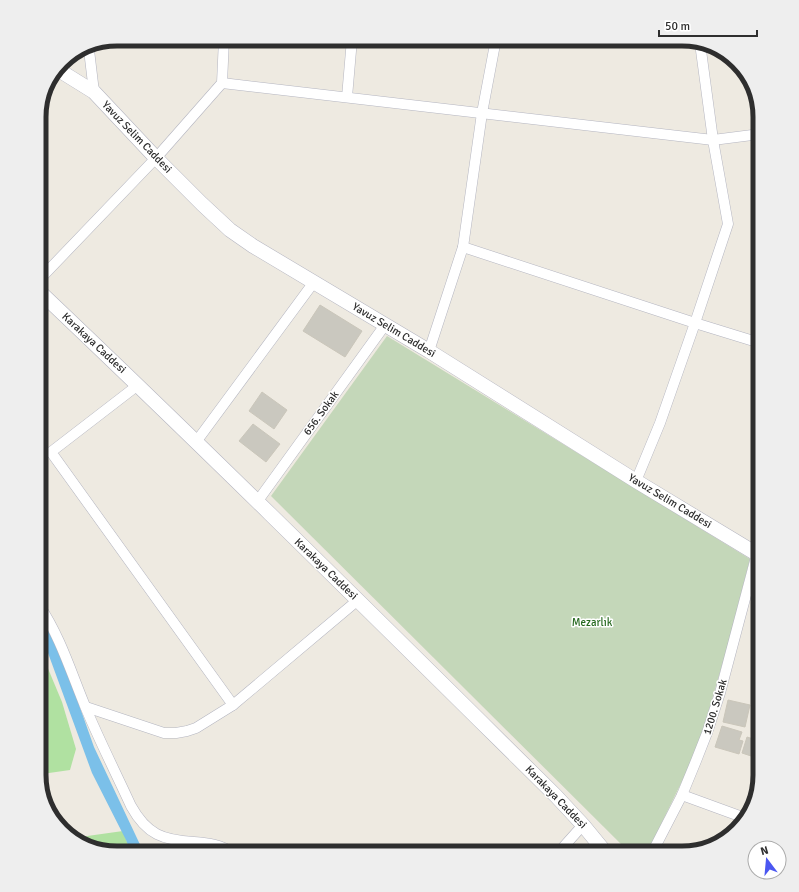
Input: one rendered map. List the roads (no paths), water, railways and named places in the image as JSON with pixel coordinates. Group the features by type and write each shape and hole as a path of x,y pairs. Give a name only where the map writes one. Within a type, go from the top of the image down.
{"street":[{"path":"46,273 156,158 222,83 224,46"},
{"path":"347,97 351,46"},
{"path":"429,351 463,247 482,112 495,46"},
{"path":"636,481 660,423 728,224 713,140 701,49"},
{"path":"89,51 94,92"},
{"name":"Yavuz Selim Caddesi","path":"62,72 94,92 202,204 230,230 253,246 429,351 636,481 753,547"},
{"path":"222,83 713,140 753,135"},
{"path":"463,247 753,341"},
{"path":"196,442 314,282"},
{"name":"Karakaya Caddesi","path":"46,298 138,385 358,600 556,796 600,846"},
{"name":"656. Sokak","path":"257,502 385,325"},
{"path":"138,385 51,452 233,705"},
{"name":"1200. Sokak","path":"656,846 682,796 707,733 720,693 753,572"},
{"path":"86,707 164,733 186,732 196,728 233,705 358,600"},
{"path":"46,617 54,630 86,707 136,816 143,824 166,839 218,846"},
{"path":"682,796 740,816"},
{"path":"564,846 583,825"}],"water":[{"path":"46,626 61,654 94,747 141,846 128,846 92,773 46,649"}],"park label":[{"name":"Mezarlık","path":"592,622"}]}
